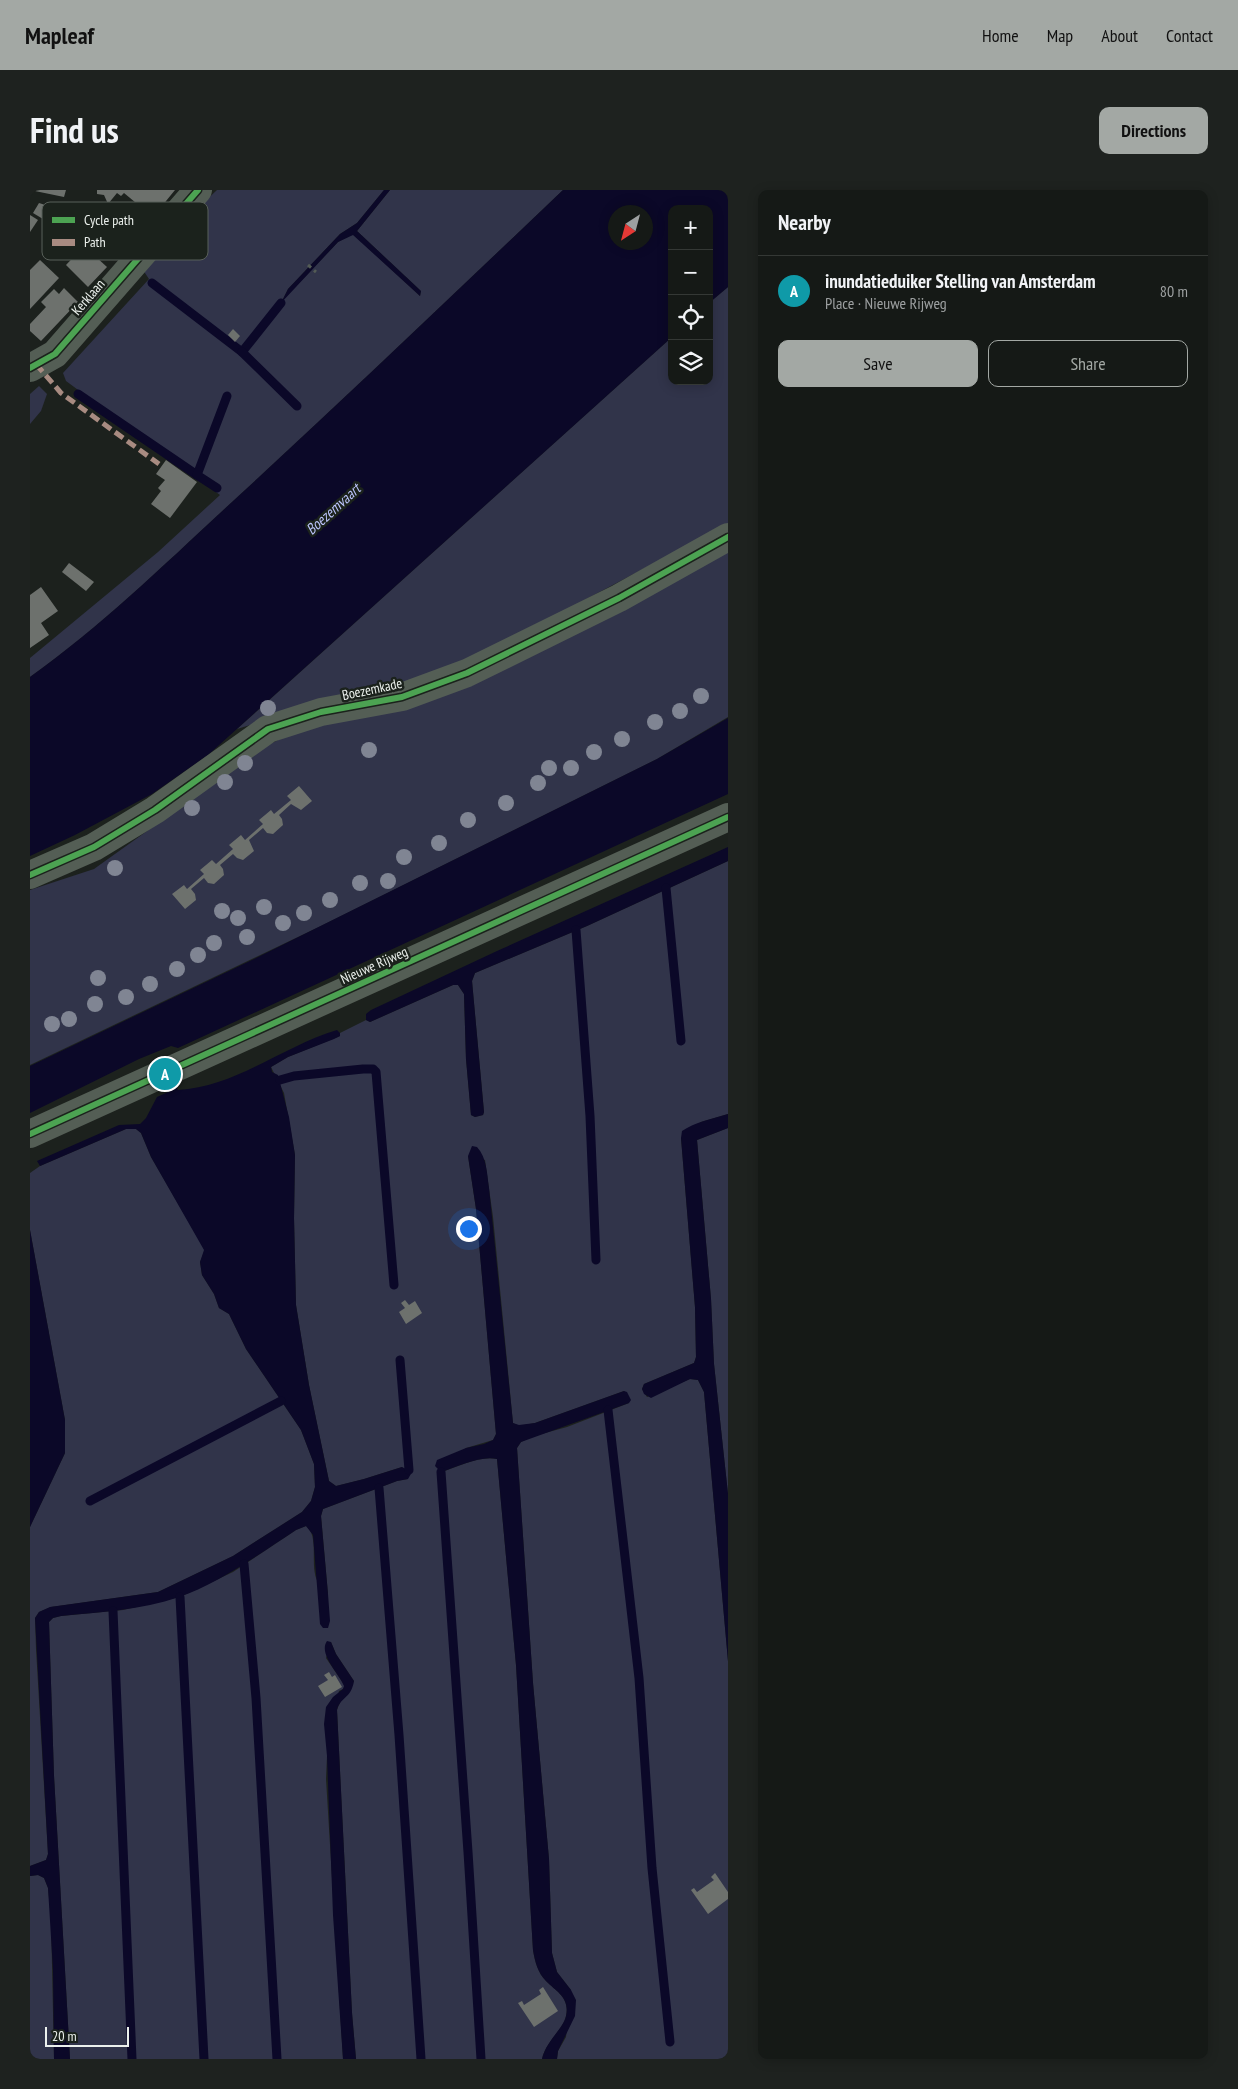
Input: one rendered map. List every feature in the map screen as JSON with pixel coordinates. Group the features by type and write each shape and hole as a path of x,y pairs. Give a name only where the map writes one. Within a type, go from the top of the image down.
{"street":[{"name":"Kerklaan","path":"188,202 198,190"},
{"name":"Kerklaan","path":"30,368 55,354 137,260"},
{"name":"Boezemkade","path":"30,875 94,847 155,810 268,729 321,712 402,697 467,673 619,598 728,537"},
{"name":"Nieuwe Rijweg","path":"30,1134 728,817"}],"path":[{"path":"308,265 316,272"}],"shaded area":[{"path":"217,190 384,190 357,223 340,234 288,289 282,301 338,242 353,234 420,296 421,291 357,231 390,190 563,190 166,563 86,634 30,677 30,658 158,552 220,495 66,381 63,373 149,279 139,264 143,260 208,260 208,202 204,202"},
{"path":"728,287 728,524 445,674 330,701 237,729 668,341 668,385 713,385 713,300"},
{"path":"39,386 47,394 41,411 30,424 30,394"},
{"path":"728,548 728,717 657,759 321,926 30,1065 30,890 94,869 266,746 319,720 404,708"},
{"path":"728,861 728,1114 701,1122 681,1138 695,1307 696,1357 694,1363 644,1384 642,1389 647,1397 690,1379 698,1380 704,1392 728,1661 728,2059 557,2059 558,2051 566,2037 571,1990 557,1972 552,1953 549,1859 533,1683 517,1448 521,1442 534,1436 567,1427 629,1403 624,1391 535,1423 519,1426 513,1423 493,1217 485,1160 468,1156 476,1209 496,1434 493,1440 466,1448 441,1472 476,1460 497,1459 516,1665 533,1950 541,1974 562,1996 566,2004 566,2016 562,2026 547,2047 542,2059 356,2059 337,1710 354,1681 336,1654 331,1642 326,1658 345,1686 339,1691 327,1756 326,1779 343,2059 70,2059 54,1776 49,1622 53,1618 61,1616 123,1610 180,1597 233,1572 296,1530 306,1526 313,1537 315,1576 328,1594 321,1516 323,1509 397,1481 408,1479 402,1467 336,1486 329,1481 309,1385 296,1305 295,1155 284,1093 271,1067 288,1057 340,1036 340,1033 366,1020 370,1022 453,985 458,985 464,994 466,1059 471,1115 475,1117 483,1115 472,981 475,973 587,926"},
{"path":"728,1128 728,1494 714,1364 711,1299 697,1140"},
{"path":"126,1129 136,1129 141,1133 151,1157 205,1250 200,1262 202,1275 214,1294 219,1308 229,1314 246,1349 301,1430 314,1464 315,1487 311,1501 302,1512 233,1556 158,1592 51,1607 39,1612 35,1618 36,1649 48,1854 46,1860 30,1866 30,1527 65,1453 65,1420 30,1230 30,1173 40,1166"},
{"path":"38,1875 44,1878 48,1888 51,1918 54,2059 30,2059 30,1876"}],"water":[{"path":"384,190 390,190 357,231 421,291 420,296 353,235 338,242 281,303 288,289 340,234 357,223"},
{"name":"Boezemvaart","path":"563,190 728,190 728,287 713,300 713,205 668,205 668,341 208,755 152,794 75,835 30,856 30,677 113,611 324,416"},
{"path":"728,718 728,794 178,1048 171,1046 139,1059 30,1113 30,1066 254,959 657,759"},
{"path":"728,847 728,861 587,926 475,973 472,981 483,1115 475,1117 471,1115 466,1059 464,994 458,985 453,985 370,1022 366,1020 366,1014 371,1010"},
{"path":"337,1030 340,1036 288,1057 271,1067 272,1072 278,1075 289,1117 295,1155 296,1305 309,1385 329,1481 336,1486 402,1467 412,1472 408,1479 397,1481 323,1509 321,1516 330,1621 328,1628 323,1628 320,1624 313,1535 306,1526 296,1530 224,1576 179,1597 135,1608 61,1616 53,1618 49,1622 54,1776 70,2059 54,2059 53,1970 48,1888 44,1878 38,1875 30,1876 30,1866 46,1860 48,1854 35,1618 39,1612 50,1607 158,1592 233,1556 302,1512 311,1501 315,1487 314,1464 301,1430 246,1349 229,1314 219,1308 214,1294 202,1275 200,1262 204,1250 151,1157 141,1133 136,1129 126,1129 40,1166 37,1161 119,1125 140,1124 146,1118 157,1097 177,1088 178,1090 220,1082 317,1037"},
{"path":"728,1114 728,1128 697,1140 711,1299 714,1364 728,1494 728,1661 704,1392 698,1380 690,1379 651,1398 644,1394 642,1389 644,1384 694,1363 696,1357 695,1307 681,1138 682,1131 692,1125"},
{"path":"472,1146 477,1147 480,1151 485,1161 487,1172 513,1423 519,1425 535,1423 624,1391 627,1392 631,1400 629,1403 521,1442 517,1448 533,1683 549,1859 552,1953 557,1972 576,2000 575,2016 558,2051 557,2059 542,2059 547,2047 562,2026 567,2010 562,1996 541,1974 533,1950 516,1665 497,1459 476,1460 441,1472 435,1466 437,1460 466,1448 484,1444 493,1440 496,1434 476,1209 468,1156"},
{"path":"30,1230 65,1420 65,1453 30,1527"},
{"path":"327,1641 331,1642 336,1654 354,1681 351,1691 341,1702 337,1710 356,2059 343,2059 333,1915 324,1724 326,1707 344,1686 327,1658 325,1646"}],"building":[{"path":"30,190 66,190 64,197"},
{"path":"97,190 175,190 165,202 135,202 124,193 121,196 117,193 110,202 107,202 104,195 97,194"},
{"path":"39,203 42,204 42,218 33,213"},
{"path":"30,215 38,220 30,232"},
{"path":"40,260 59,278 30,309 30,270"},
{"path":"71,260 99,260 107,267 88,287 66,265"},
{"path":"64,288 78,302 41,341 30,331 30,324 46,307 41,302 54,289 59,294"},
{"path":"233,329 240,336 235,342 228,335"},
{"path":"166,460 197,482 170,518 151,504 161,491 158,488 165,480 156,474"},
{"path":"69,563 94,582 86,591 62,572"},
{"path":"41,587 58,611 41,623 49,635 30,648 30,595"},
{"path":"299,786 312,801 301,810 291,804 279,815 283,825 273,834 267,833 263,828 249,840 254,851 243,860 233,854 220,865 224,875 214,884 208,883 204,878 191,889 195,894 196,900 185,909 172,894 184,885 187,889 204,874 200,870 212,860 216,864 233,849 229,845 241,835 245,840 263,824 259,820 271,810 274,814 291,800 287,796"},
{"path":"405,1300 409,1305 415,1301 422,1313 406,1324 399,1312 405,1308 401,1303"},
{"path":"329,1672 332,1677 335,1675 342,1687 325,1697 318,1686 328,1680 324,1675"},
{"path":"715,1873 728,1892 728,1899 708,1914 691,1890 694,1888 697,1892 714,1880 711,1877"},
{"path":"543,1987 558,2011 534,2027 518,2003 522,2001 524,2005 541,1994 539,1990"}],"waterway":[{"path":"152,283 242,352 281,303"},
{"path":"242,352 297,406"},
{"path":"78,394 197,475"},
{"path":"217,488 197,475 227,396"},
{"path":"666,888 681,1041"},
{"path":"576,930 590,1116 596,1260"},
{"path":"280,1080 294,1076 363,1069 373,1069 376,1072 394,1285"},
{"path":"400,1360 409,1470"},
{"path":"90,1501 281,1401"},
{"path":"608,1410 639,1678 652,1868 670,2042"},
{"path":"441,1472 481,2059"},
{"path":"379,1488 399,1735 421,2059"},
{"path":"244,1564 256,1698 277,2059"},
{"path":"180,1597 204,2059"},
{"path":"113,1611 132,2059"}],"marked path":[{"path":"36,364 61,393 159,464"}],"cycle path":[{"path":"188,202 198,190"},
{"path":"30,368 55,354 137,260"},
{"path":"30,875 94,847 155,810 268,729 321,712 402,697 467,673 619,598 728,537"},
{"path":"30,1134 728,817"}],"place":[{"name":"inundatieduiker Stelling van Amsterdam","path":"165,1074"}]}
